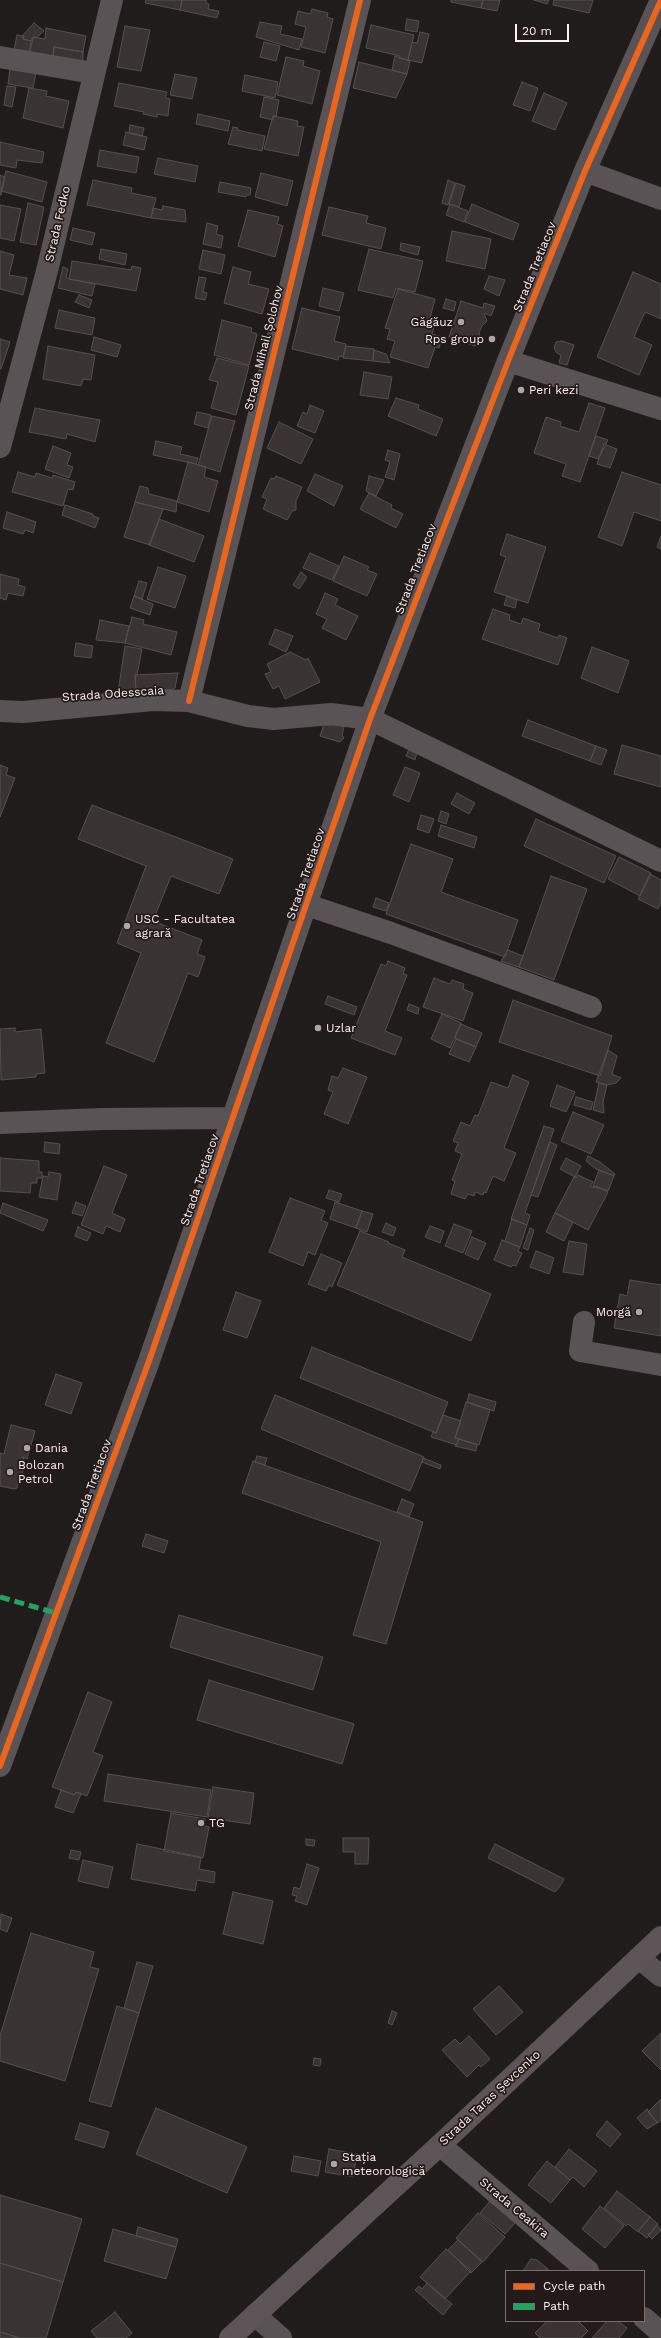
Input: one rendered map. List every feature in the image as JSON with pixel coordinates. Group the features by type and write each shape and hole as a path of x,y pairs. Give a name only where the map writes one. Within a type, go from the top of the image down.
{"main road":[{"name":"Strada Taras Șevcenko","path":"230,2338 440,2145 661,1937"}],"street":[{"name":"Strada Fedko","path":"0,447 48,267 112,0"},
{"name":"Strada Mihail Șolohov","path":"189,701 360,0"},
{"name":"Strada Tretiacov","path":"0,1766 149,1361 370,719 508,361 585,171 658,13"},
{"path":"0,57 94,73"},
{"path":"585,171 661,199"},
{"path":"508,361 661,409"},
{"name":"Strada Odesscaia","path":"0,710 23,712 153,700 189,701 248,716 274,719 331,714 370,719 651,853 661,861"},
{"path":"307,905 391,933 591,1007"},
{"name":"Strada Tretiacov","path":"0,1123 102,1119 233,1118"},
{"path":"584,1322 580,1351 661,1365"},
{"path":"639,1958 661,1976"},
{"name":"Strada Ceakira","path":"440,2145 587,2270"},
{"path":"255,2315 281,2338"},
{"path":"645,2319 661,2333"}],"building":[{"path":"146,0 182,0 180,10 145,3"},
{"path":"182,0 206,0 206,3 209,4 208,9 219,11 217,18 180,10"},
{"path":"451,0 483,0 481,8 451,2"},
{"path":"483,0 500,0 497,11 481,8"},
{"path":"534,0 549,0 547,4"},
{"path":"554,0 593,0 589,13 553,5"},
{"path":"312,9 328,13 327,17 333,19 325,53 301,47 306,27 295,24 298,11 310,14"},
{"path":"407,19 419,21 417,32 405,30"},
{"path":"260,22 282,26 280,34 302,39 299,50 256,37"},
{"path":"34,23 44,31 36,38 33,37 31,41 23,39 22,36"},
{"path":"371,25 414,35 408,60 399,58 400,56 366,48"},
{"path":"125,26 150,30 141,71 117,67"},
{"path":"46,28 86,36 83,52 54,47 53,57 30,53 33,37 45,39"},
{"path":"420,32 429,34 422,63 408,60 412,42 417,43"},
{"path":"17,35 24,36 23,39 31,41 29,53 14,50"},
{"path":"264,42 280,46 276,61 260,57"},
{"path":"54,47 83,52 83,62 53,57"},
{"path":"395,56 410,61 407,74 392,70"},
{"path":"286,57 304,61 303,66 320,71 312,104 277,95"},
{"path":"359,62 407,74 396,98 353,88"},
{"path":"10,69 36,73 33,88 8,84"},
{"path":"175,74 197,78 192,99 170,95"},
{"path":"245,75 278,82 275,98 242,91"},
{"path":"522,82 538,88 530,111 513,105"},
{"path":"119,83 167,92 165,98 170,99 168,116 157,114 157,117 143,114 144,112 114,106"},
{"path":"7,86 16,87 12,107 4,105"},
{"path":"29,88 47,91 46,96 69,101 63,128 23,118"},
{"path":"544,93 567,103 555,130 532,121"},
{"path":"264,97 279,100 276,117 273,116 273,120 260,117"},
{"path":"198,114 230,121 228,131 196,124"},
{"path":"273,116 298,121 297,126 304,127 298,156 264,149"},
{"path":"130,125 144,128 142,136 129,133"},
{"path":"233,127 238,128 237,130 265,136 262,151 228,144"},
{"path":"126,132 147,137 144,150 123,145"},
{"path":"0,142 44,152 42,163 17,160 16,168 0,165"},
{"path":"100,150 139,157 136,173 97,166"},
{"path":"158,158 198,166 195,182 154,174"},
{"path":"6,171 47,182 42,202 1,191"},
{"path":"261,173 293,181 287,206 255,197"},
{"path":"0,175 5,177 1,195 0,195"},
{"path":"93,180 132,188 131,193 156,198 151,218 87,205"},
{"path":"448,180 455,183 448,205 442,203"},
{"path":"220,182 251,188 250,195 247,195 246,197 218,192"},
{"path":"456,183 465,186 459,207 449,204"},
{"path":"28,203 44,207 36,245 20,242"},
{"path":"450,204 468,211 464,222 446,215"},
{"path":"472,204 519,224 513,240 465,222"},
{"path":"0,205 21,209 14,241 0,238"},
{"path":"163,206 185,210 186,222 151,218 153,208 162,210"},
{"path":"329,207 368,216 366,223 386,228 381,249 322,235"},
{"path":"248,210 279,217 277,224 283,226 275,257 238,246"},
{"path":"207,223 218,226 216,234 223,236 221,248 203,244"},
{"path":"73,228 95,233 92,245 70,240"},
{"path":"452,231 491,239 485,269 446,261"},
{"path":"401,243 420,247 418,255 400,250"},
{"path":"101,249 127,254 125,265 99,259"},
{"path":"369,249 423,261 415,292 396,288 393,298 358,290"},
{"path":"203,250 225,255 221,274 199,269"},
{"path":"0,251 14,255 9,275 27,278 23,295 0,289"},
{"path":"72,261 131,270 132,266 141,268 136,291 69,279"},
{"path":"63,267 68,269 66,277 69,279 95,284 92,296 58,288"},
{"path":"233,267 251,272 248,284 269,289 262,314 224,303"},
{"path":"633,272 661,284 661,319 645,312 634,337 652,345 639,375 597,357"},
{"path":"489,276 505,280 499,296 484,289"},
{"path":"199,277 206,278 203,292 207,293 205,300 195,298"},
{"path":"323,288 344,293 339,311 319,306"},
{"path":"398,289 435,299 429,322 435,324 432,334 442,337 439,348 435,347 428,368 390,357 395,341 387,339 390,329 385,328"},
{"path":"79,295 92,300 89,308 75,302"},
{"path":"446,299 456,302 454,311 443,308"},
{"path":"461,301 483,308 484,303 495,306 491,316 484,313 487,321 482,326 479,333 481,339 475,346 449,337"},
{"path":"302,308 340,317 334,341 346,344 343,357 339,356 338,360 292,349"},
{"path":"59,310 95,318 92,335 55,328"},
{"path":"222,320 252,328 251,332 257,334 249,365 214,355"},
{"path":"94,337 121,345 117,357 91,350"},
{"path":"0,339 10,342 1,369 0,369"},
{"path":"562,341 574,345 567,365 559,363 561,355 557,353 554,348 556,342"},
{"path":"48,346 95,355 91,380 83,379 81,386 43,379"},
{"path":"346,346 374,349 373,361 343,358"},
{"path":"374,350 386,354 390,363 373,361"},
{"path":"217,358 249,366 236,415 211,408 218,382 209,380"},
{"path":"364,372 392,377 388,399 360,395"},
{"path":"396,398 419,405 418,409 443,419 436,436 388,416"},
{"path":"589,403 605,408 580,482 562,476 566,464 534,453 546,417 561,422 560,426 579,432"},
{"path":"310,405 324,411 315,433 297,426 303,412 307,414"},
{"path":"35,408 100,420 95,442 67,434 66,439 29,432"},
{"path":"197,412 211,415 208,428 194,424"},
{"path":"212,416 235,421 220,472 198,465"},
{"path":"279,422 313,439 301,464 267,448"},
{"path":"596,436 608,440 598,459 589,456"},
{"path":"156,441 182,447 180,454 198,458 196,464 153,455"},
{"path":"604,444 617,449 610,468 597,464"},
{"path":"53,446 71,453 67,465 73,467 69,478 45,469"},
{"path":"388,450 400,454 394,480 385,477 390,462 385,460"},
{"path":"188,462 206,467 204,477 218,481 209,512 177,502"},
{"path":"18,472 35,477 36,473 52,478 53,475 75,482 73,490 68,489 63,506 12,492"},
{"path":"622,472 661,485 661,521 634,512 622,546 598,537"},
{"path":"315,474 343,486 334,506 307,491"},
{"path":"276,476 302,487 296,501 296,510 292,511 287,520 263,509 267,499 262,497 271,478 274,479"},
{"path":"369,476 384,480 376,496 366,491"},
{"path":"140,486 148,488 149,494 177,501 176,512 135,502"},
{"path":"369,493 392,505 391,508 403,514 396,528 360,509"},
{"path":"135,502 163,509 150,545 124,537"},
{"path":"65,505 93,514 93,516 99,518 95,528 62,515"},
{"path":"7,512 36,522 33,533 25,530 23,534 3,528"},
{"path":"159,519 204,536 194,562 149,545"},
{"path":"507,534 546,547 528,603 494,592 506,557 500,555"},
{"path":"661,536 661,549 657,547"},
{"path":"310,553 339,566 332,580 303,568"},
{"path":"344,556 369,567 367,570 377,574 367,596 333,581"},
{"path":"158,567 186,576 175,608 147,599"},
{"path":"301,572 307,577 299,589 293,585"},
{"path":"0,574 19,579 18,585 25,587 23,596 8,593 6,600 0,598"},
{"path":"139,581 147,583 142,599 134,596"},
{"path":"325,593 338,599 335,605 358,616 346,640 322,628 327,619 316,614"},
{"path":"134,596 153,604 150,615 130,608"},
{"path":"507,596 517,600 515,608 504,605"},
{"path":"493,609 510,615 509,620 521,624 523,618 540,624 538,631 558,638 559,635 567,638 558,665 482,639"},
{"path":"132,617 144,620 143,624 177,632 171,655 125,643"},
{"path":"100,620 129,626 125,643 96,640"},
{"path":"275,629 293,636 286,652 269,644"},
{"path":"76,643 93,646 91,658 74,656"},
{"path":"125,646 142,649 137,675 135,675 136,691 118,692"},
{"path":"592,647 629,661 618,693 581,678"},
{"path":"290,652 306,660 308,658 320,682 285,699 279,686 273,689 265,674 271,672 267,664"},
{"path":"178,673 175,688 171,690 136,692 135,675"},
{"path":"528,720 596,746 590,761 522,736"},
{"path":"332,723 344,727 342,735 344,738 340,742 320,736 324,724 331,726"},
{"path":"622,745 661,756 661,787 614,774"},
{"path":"596,746 607,750 601,765 590,761"},
{"path":"409,749 417,752 415,760 406,756"},
{"path":"0,765 8,768 6,775 15,778 0,817"},
{"path":"405,767 420,773 409,802 393,795"},
{"path":"457,793 475,803 469,814 451,804"},
{"path":"92,805 233,859 219,894 171,876 153,921 202,940 197,954 205,957 198,977 188,973 154,1062 106,1043 141,953 117,943 146,866 78,839"},
{"path":"441,811 449,814 446,824 438,821"},
{"path":"421,815 434,819 429,833 417,829"},
{"path":"536,819 616,856 604,883 524,846"},
{"path":"441,825 477,837 474,848 438,836"},
{"path":"411,844 453,859 441,892 518,920 505,957 386,914"},
{"path":"619,857 651,873 640,896 608,879"},
{"path":"650,874 661,880 661,902 658,909 638,899"},
{"path":"551,876 587,889 554,980 519,967"},
{"path":"376,898 389,903 386,911 373,907"},
{"path":"508,950 523,956 519,967 521,968 501,961"},
{"path":"388,961 405,968 403,974 407,975 385,1031 402,1038 395,1055 351,1038 381,964 386,966"},
{"path":"434,978 450,984 452,980 464,984 463,989 473,993 463,1021 423,1007"},
{"path":"328,996 357,1007 354,1015 325,1004"},
{"path":"513,1000 612,1036 600,1076 499,1042"},
{"path":"409,1004 419,1008 418,1014 407,1010"},
{"path":"442,1014 461,1023 450,1048 431,1039"},
{"path":"461,1024 482,1033 476,1047 455,1038"},
{"path":"15,1028 15,1032 41,1029 45,1073 36,1074 36,1077 1,1080 0,1029"},
{"path":"456,1039 476,1047 469,1062 449,1054"},
{"path":"608,1050 617,1056 612,1074 621,1078 616,1083 607,1085 596,1082"},
{"path":"343,1068 367,1077 348,1124 324,1114 333,1092 328,1090 332,1076 338,1078"},
{"path":"513,1075 529,1082 504,1148 516,1153 504,1181 493,1176 486,1193 484,1192 483,1195 475,1192 474,1196 468,1194 465,1199 451,1194 455,1181 452,1180 462,1154 455,1151 458,1143 453,1141 461,1122 470,1126 475,1115 478,1116 491,1082 508,1088"},
{"path":"599,1083 607,1085 603,1102 604,1113 593,1110"},
{"path":"557,1085 575,1092 566,1112 550,1106"},
{"path":"576,1097 593,1102 591,1110 574,1105"},
{"path":"573,1112 604,1125 591,1154 561,1141"},
{"path":"544,1126 554,1129 525,1213 530,1215 527,1225 511,1219"},
{"path":"45,1142 60,1144 59,1154 44,1152"},
{"path":"550,1142 557,1145 538,1197 531,1195"},
{"path":"588,1156 600,1162 615,1174 614,1176 596,1169 586,1161"},
{"path":"0,1158 39,1161 39,1172 42,1172 42,1178 37,1178 37,1183 31,1183 30,1193 0,1191"},
{"path":"566,1158 581,1166 575,1177 560,1169"},
{"path":"104,1166 127,1175 112,1213 125,1219 120,1232 106,1226 103,1234 81,1225"},
{"path":"599,1170 614,1176 608,1191 593,1186"},
{"path":"49,1172 61,1174 57,1200 39,1197 43,1176 48,1177"},
{"path":"578,1175 593,1182 590,1186 595,1188 596,1186 608,1192 588,1230 555,1213 574,1177 576,1178"},
{"path":"329,1190 342,1194 339,1202 326,1198"},
{"path":"290,1198 325,1211 321,1220 328,1223 315,1255 308,1252 303,1266 269,1252"},
{"path":"76,1202 86,1206 82,1216 72,1213"},
{"path":"335,1202 362,1211 356,1228 330,1219"},
{"path":"3,1203 48,1220 43,1231 0,1213"},
{"path":"362,1211 373,1214 367,1232 356,1228"},
{"path":"555,1213 573,1222 564,1241 546,1232"},
{"path":"512,1219 527,1225 520,1247 505,1241"},
{"path":"386,1223 396,1228 393,1236 382,1232"},
{"path":"454,1224 472,1231 463,1253 445,1246"},
{"path":"430,1226 444,1231 440,1243 425,1237"},
{"path":"78,1227 91,1233 87,1241 75,1236"},
{"path":"530,1228 534,1230 528,1250 523,1248"},
{"path":"360,1231 405,1250 402,1257 491,1294 471,1341 337,1285"},
{"path":"472,1237 486,1243 478,1260 465,1254"},
{"path":"502,1240 520,1247 518,1251 522,1253 516,1266 513,1265 511,1267 494,1260"},
{"path":"569,1241 587,1244 583,1275 563,1272"},
{"path":"536,1251 554,1258 549,1274 530,1267"},
{"path":"321,1254 342,1263 332,1287 329,1285 326,1291 308,1284"},
{"name":"Morgă","path":"630,1280 661,1285 661,1336 614,1328 620,1294 627,1296"},
{"path":"236,1292 261,1301 247,1338 223,1330"},
{"path":"312,1347 448,1402 436,1433 300,1378"},
{"path":"56,1374 82,1383 71,1414 45,1405"},
{"path":"469,1394 496,1402 494,1411 467,1402"},
{"path":"275,1395 424,1457 410,1491 261,1429"},
{"path":"466,1402 490,1410 479,1445 455,1438"},
{"path":"443,1415 461,1421 455,1438 459,1439 457,1445 431,1437 433,1432 436,1433"},
{"path":"11,1425 35,1431 27,1459 22,1457 24,1459 21,1470 23,1470 21,1479 19,1479 17,1488 14,1489 0,1486 0,1453 4,1454"},
{"path":"459,1439 477,1445 476,1451 455,1446"},
{"path":"257,1456 267,1458 265,1465 255,1462"},
{"path":"423,1458 441,1465 440,1469 422,1462"},
{"path":"253,1461 423,1522 386,1644 353,1635 381,1542 242,1493"},
{"path":"402,1499 414,1504 409,1517 397,1512"},
{"path":"146,1534 168,1541 164,1553 142,1546"},
{"path":"179,1615 323,1657 313,1690 170,1647"},
{"path":"209,1680 354,1724 342,1764 197,1720"},
{"path":"88,1692 112,1702 93,1752 103,1756 87,1796 76,1792 75,1795 52,1787"},
{"path":"108,1774 211,1790 207,1817 104,1801"},
{"path":"213,1787 254,1793 250,1824 208,1818"},
{"path":"61,1790 75,1795 76,1792 81,1794 73,1813 55,1807"},
{"path":"171,1813 205,1819 204,1826 209,1827 203,1858 164,1851"},
{"path":"343,1838 369,1838 368,1864 355,1864 355,1852 343,1852"},
{"path":"306,1839 315,1840 314,1846 306,1845"},
{"path":"137,1844 201,1857 199,1869 215,1872 214,1883 197,1880 195,1891 131,1879"},
{"path":"495,1844 564,1879 560,1886 555,1892 488,1858"},
{"path":"71,1850 81,1852 79,1860 69,1858"},
{"path":"83,1860 113,1867 108,1888 78,1881"},
{"path":"307,1864 319,1868 307,1905 295,1901 297,1896 292,1895 294,1887 300,1889"},
{"path":"233,1892 273,1901 263,1944 223,1934"},
{"path":"1,1914 12,1918 7,1932 0,1929"},
{"path":"31,1933 94,1952 90,1967 99,1969 65,2081 0,2061 0,2036"},
{"path":"137,1962 153,1966 139,2013 124,2008"},
{"path":"499,1986 523,2012 496,2035 473,2009"},
{"path":"117,2006 139,2013 111,2107 89,2101"},
{"path":"392,2011 397,2013 392,2025 388,2023"},
{"path":"661,2033 661,2070 642,2051"},
{"path":"469,2036 490,2059 481,2067 479,2065 467,2077 442,2050 455,2039 460,2044"},
{"path":"314,2058 321,2059 320,2066 313,2065"},
{"path":"661,2099 661,2120 658,2123 648,2112"},
{"path":"156,2108 247,2147 227,2193 136,2154"},
{"path":"647,2109 657,2123 647,2129 637,2118"},
{"path":"607,2121 621,2134 610,2147 596,2135"},
{"path":"80,2123 109,2132 104,2148 75,2139"},
{"path":"329,2149 357,2154 353,2177 325,2172"},
{"path":"569,2149 597,2171 584,2187 573,2177 570,2180 555,2167"},
{"path":"294,2156 321,2161 318,2176 291,2171"},
{"path":"547,2161 570,2180 551,2203 528,2185"},
{"path":"617,2191 650,2217 638,2232 628,2224 626,2226 604,2208"},
{"path":"0,2195 82,2219 63,2282 0,2263"},
{"path":"490,2201 515,2223 505,2234 480,2213"},
{"path":"600,2206 624,2226 605,2248 582,2229"},
{"path":"478,2213 505,2237 483,2262 456,2238"},
{"path":"650,2217 658,2224 647,2238 638,2231"},
{"path":"657,2225 661,2230 652,2239 648,2235"},
{"path":"138,2227 178,2239 176,2247 136,2236"},
{"path":"113,2229 176,2247 166,2279 104,2261"},
{"path":"458,2240 482,2262 471,2273 448,2250"},
{"path":"446,2249 471,2271 445,2299 420,2277"},
{"path":"531,2259 537,2260 549,2270 524,2270"},
{"path":"0,2263 63,2282 46,2338 20,2338 0,2332"},
{"path":"427,2283 452,2304 443,2315 415,2290 419,2286 422,2289"},
{"path":"115,2312 132,2333 126,2338 97,2338 91,2331"},
{"path":"546,2322 579,2322 588,2331 581,2338 540,2338 535,2333"},
{"path":"606,2322 619,2322 627,2328 619,2338 592,2338"},
{"path":"0,2332 20,2338 0,2338"}],"marked path":[{"path":"0,1597 56,1613"}],"cycle path":[{"path":"189,701 360,0"},
{"path":"0,1766 149,1361 370,719 508,361 585,171 661,0"}],"place":[{"name":"Găgăuz","path":"461,322"},
{"name":"Rps group","path":"492,339"},
{"name":"Peri kezi","path":"521,390"},
{"name":"USC - Facultatea agrară","path":"127,926"},
{"name":"Uzlar","path":"318,1028"},
{"name":"Morgă","path":"639,1312"},
{"name":"Dania","path":"27,1448"},
{"name":"Bolozan Petrol","path":"10,1472"},
{"name":"TG","path":"201,1823"},
{"name":"Stația meteorologică","path":"334,2164"}]}
